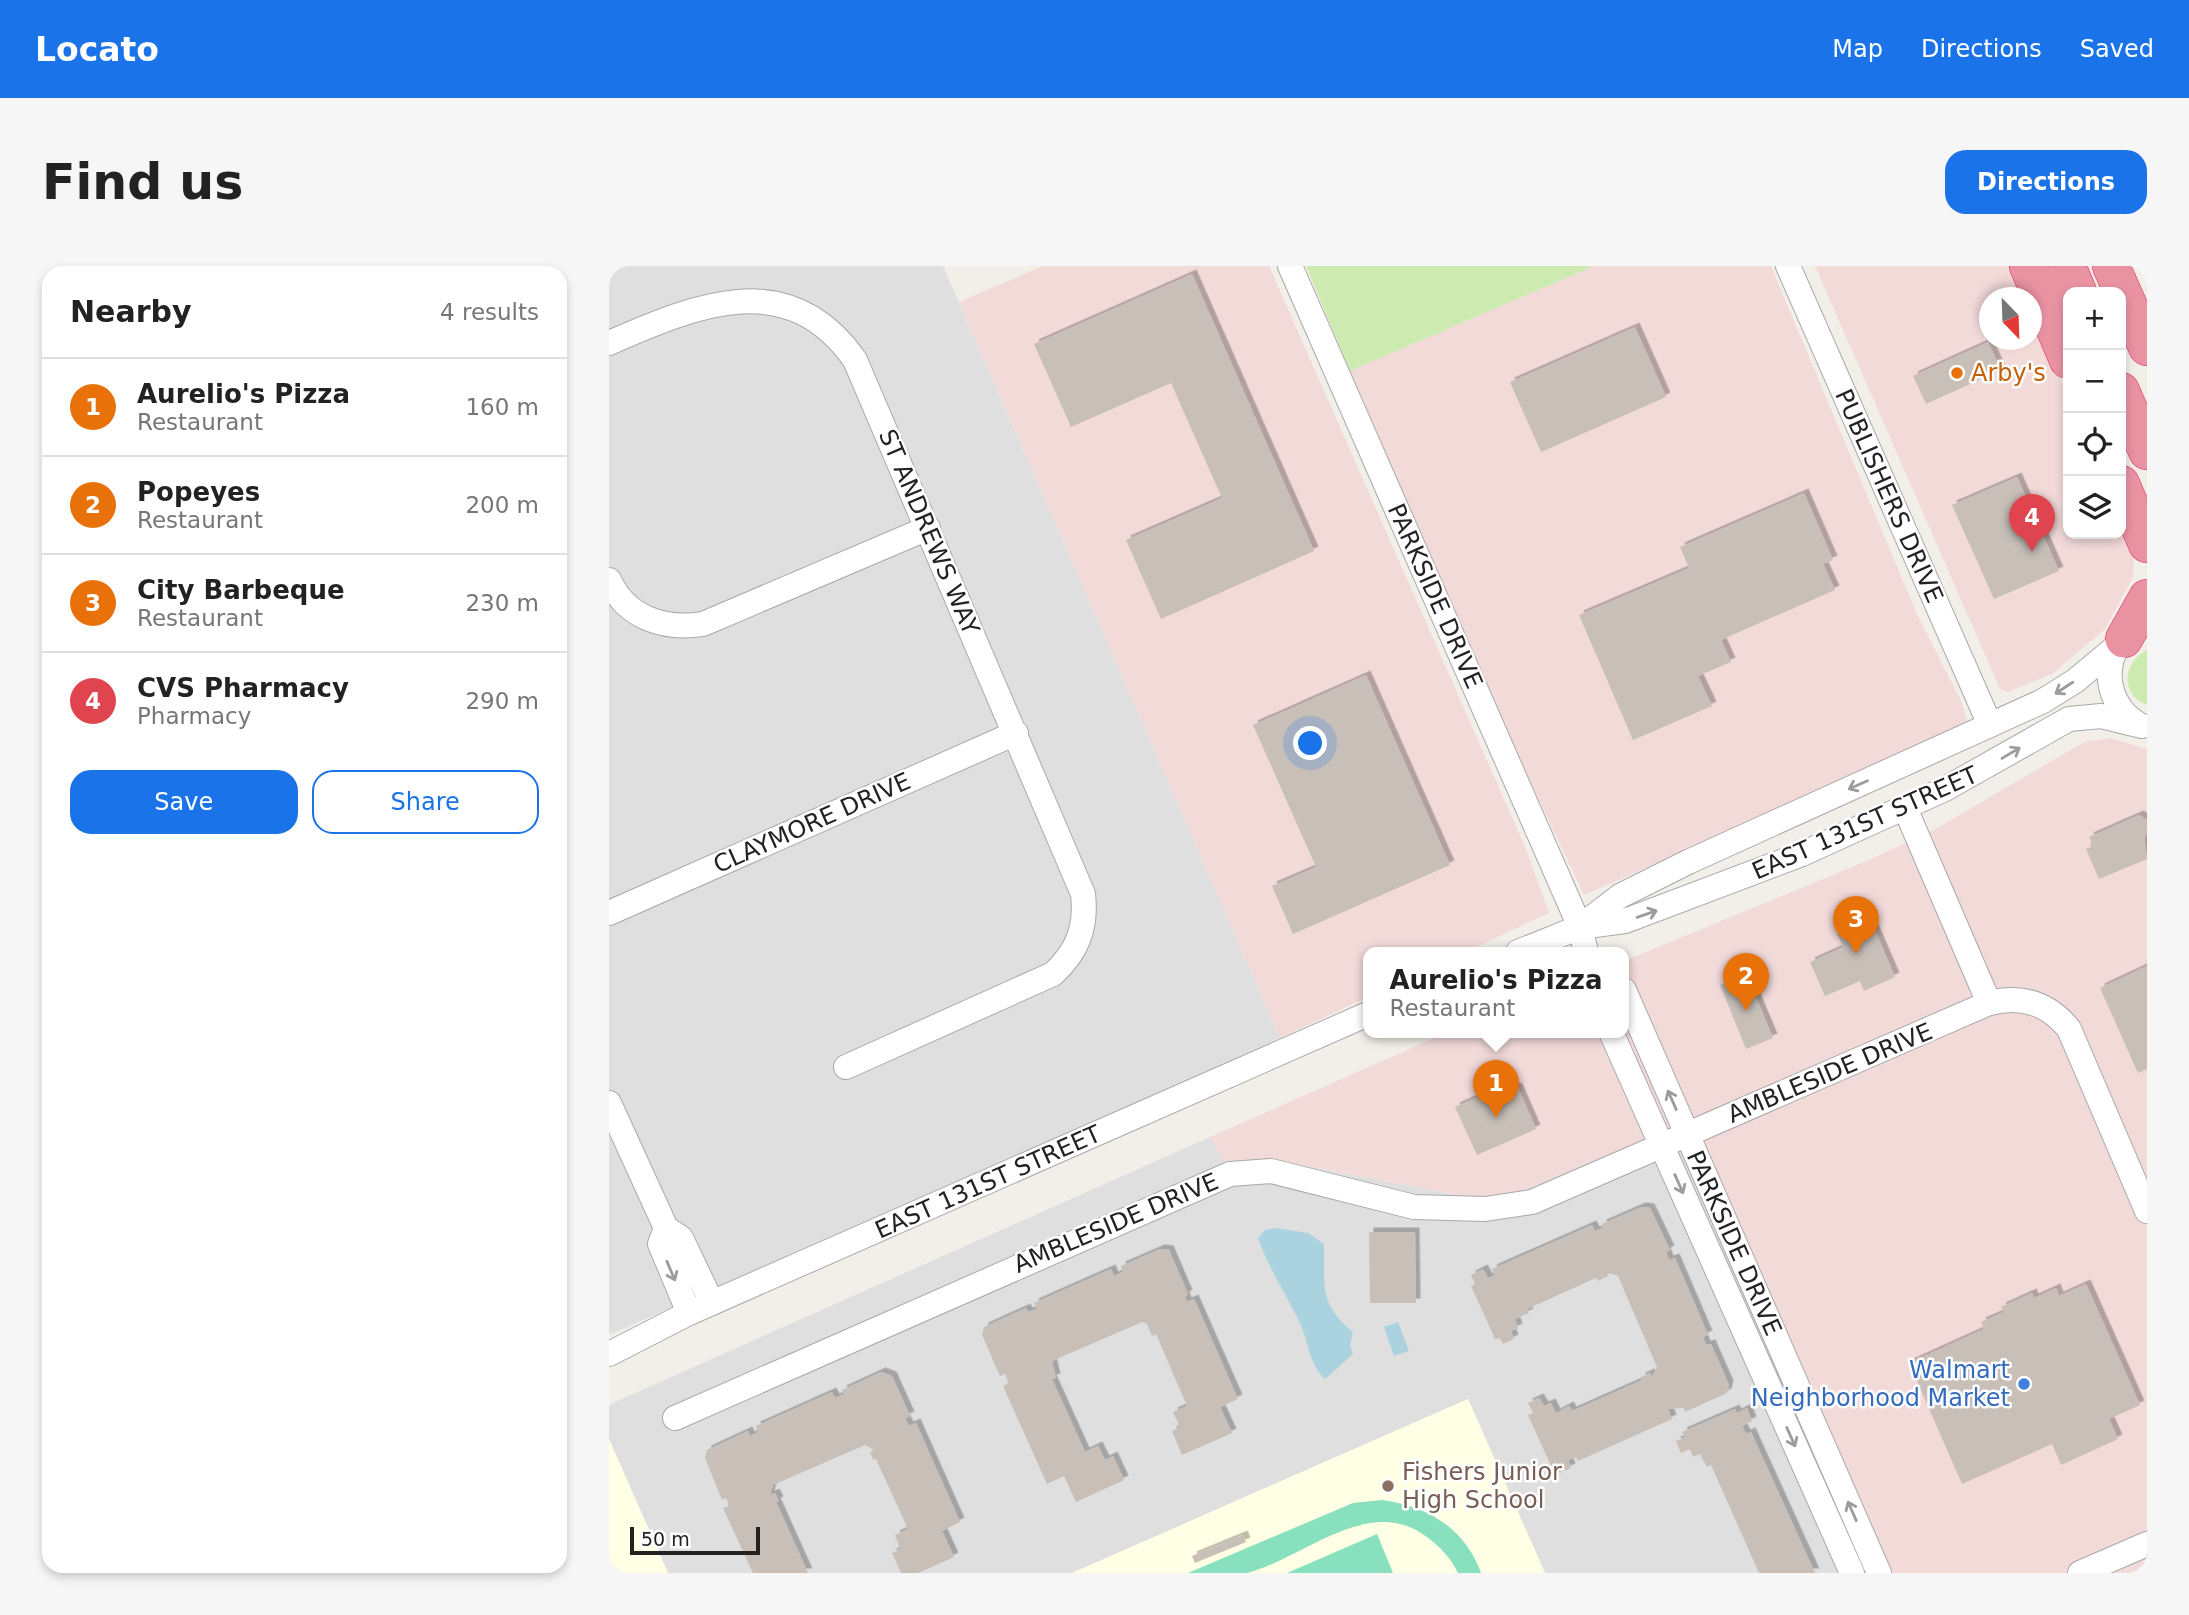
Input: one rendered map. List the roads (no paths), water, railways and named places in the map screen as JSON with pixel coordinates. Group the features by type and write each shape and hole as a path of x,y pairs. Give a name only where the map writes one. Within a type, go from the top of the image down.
{"highway":[{"path":"2028,266 2064,350"},
{"path":"2067,266 2076,287"},
{"path":"2112,266 2147,347"},
{"path":"2126,403 2147,451"},
{"path":"2126,496 2147,544"},
{"path":"2129,638 2147,598"}],"street":[{"name":"PARKSIDE DRIVE","path":"1290,266 1588,944"},
{"name":"PUBLISHERS DRIVE","path":"1788,266 1990,725"},
{"name":"ST ANDREWS WAY","path":"609,343 711,298 734,294 778,297 804,307 842,339 855,360 928,528 1083,894 1085,909 1080,940 1065,963 1053,974 846,1067"},
{"path":"609,580 624,602 652,621 667,626 703,624 928,528"},
{"name":"EAST 131ST STREET","path":"1588,944 1620,896 2061,691 2129,638"},
{"path":"2129,638 2110,670 2111,689 2126,715 2145,727"},
{"name":"EAST 131ST STREET","path":"1562,947 1588,944 1626,921 1692,898 1905,808 1983,769 2069,719 2101,716 2145,727"},
{"name":"CLAYMORE DRIVE","path":"609,913 1016,733"},
{"path":"1905,808 1989,1003"},
{"name":"AMBLESIDE DRIVE","path":"675,1418 1230,1174 1271,1171 1415,1207 1485,1209 1532,1202 1989,1003 2007,999 2055,1012 2069,1029 2147,1211"},
{"name":"PARKSIDE DRIVE","path":"1629,1001 1879,1573"},
{"name":"EAST 131ST STREET","path":"609,1354 689,1313 1363,1016"},
{"name":"PARKSIDE DRIVE","path":"1614,1038 1852,1573"},
{"path":"609,1103 666,1228 681,1238 712,1303"},
{"path":"666,1228 660,1244 689,1313"},
{"path":"2080,1573 2147,1544"}],"water":[{"path":"1276,1228 1308,1233 1324,1244 1326,1293 1334,1312 1353,1332 1350,1345 1353,1354 1325,1379 1316,1367 1300,1323 1258,1238 1265,1230"},
{"path":"1398,1322 1409,1351 1394,1356 1384,1327"}],"place":[{"name":"Arby's","path":"1957,373"},
{"name":"CVS Pharmacy","path":"2032,552"},
{"name":"City Barbeque","path":"1856,954"},
{"name":"Popeyes","path":"1746,1011"},
{"name":"Aurelio's Pizza","path":"1496,1118"},
{"name":"Walmart Neighborhood Market","path":"2024,1384"},
{"name":"Fishers Junior High School","path":"1388,1486"}]}
